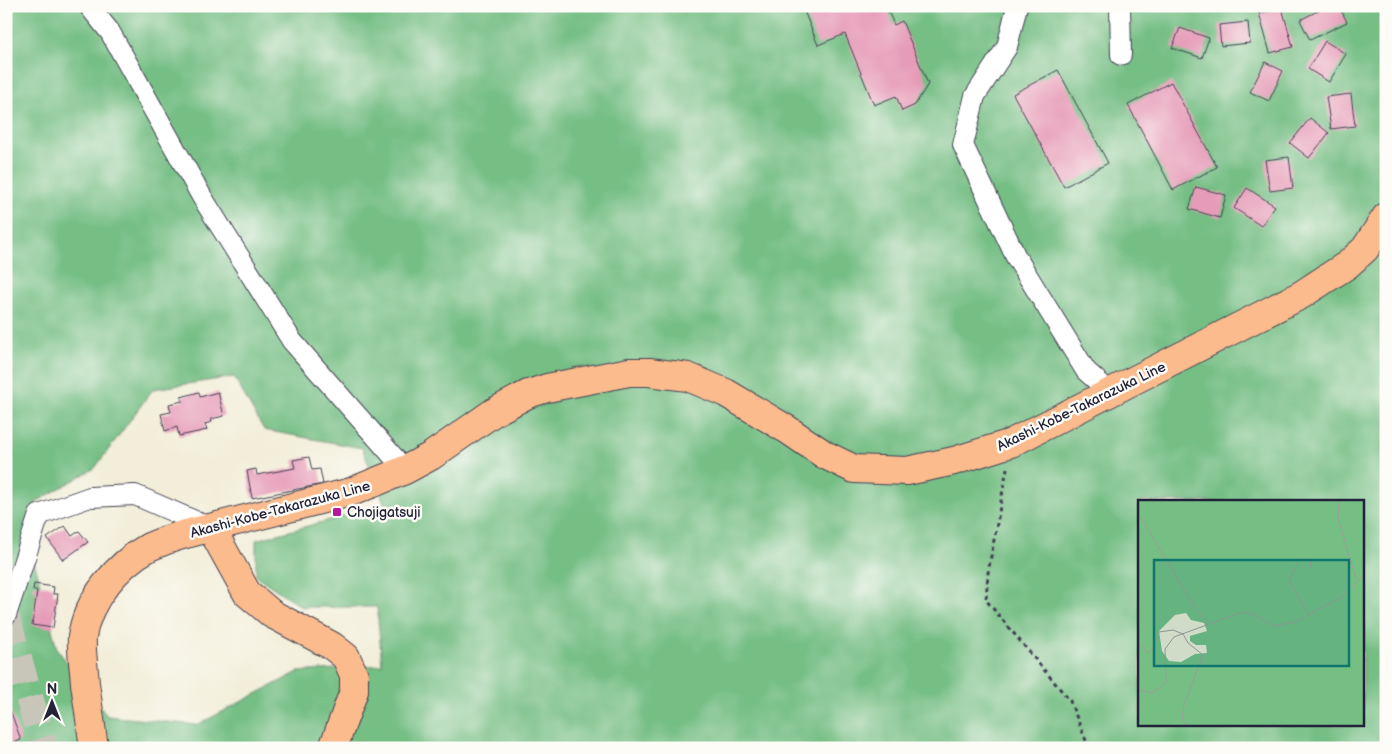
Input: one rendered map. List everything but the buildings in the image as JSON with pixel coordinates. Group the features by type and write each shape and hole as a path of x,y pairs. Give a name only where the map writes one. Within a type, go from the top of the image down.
{"main road":[{"name":"Akashi-Kobe-Takarazuka Line","path":"94,748 82,645 87,618 95,601 116,573 139,554 165,540 351,492 405,470 431,456 494,412 528,394 547,388 629,372 649,372 688,377 726,393 788,430 825,455 854,469 907,471 954,461 1011,443 1293,299 1347,265 1365,248 1386,217"},
{"path":"211,528 247,593 272,614 332,646 346,657 354,675 354,691 332,748"}],"street":[{"path":"89,6 110,32 202,197 292,341 405,470"},
{"path":"1018,6 1006,47 976,96 963,145 1016,258 1086,371 1111,393"},
{"path":"1120,6 1121,55"},
{"path":"6,615 39,515 90,497 135,495 211,528"}],"path":[{"path":"1011,443 988,572 986,600 1070,701 1089,748"}],"green space":[{"path":"6,6 1386,6 1386,748 6,748","holes":["234,377 264,430 362,448 385,505 256,540 256,576 302,607 377,607 382,665 298,672 197,725 107,716 57,649 34,560 36,502 95,468 153,389"]}],"tunnel":[{"path":"6,617 44,748"}],"place":[{"name":"Chojigatsuji","path":"337,512"}]}
